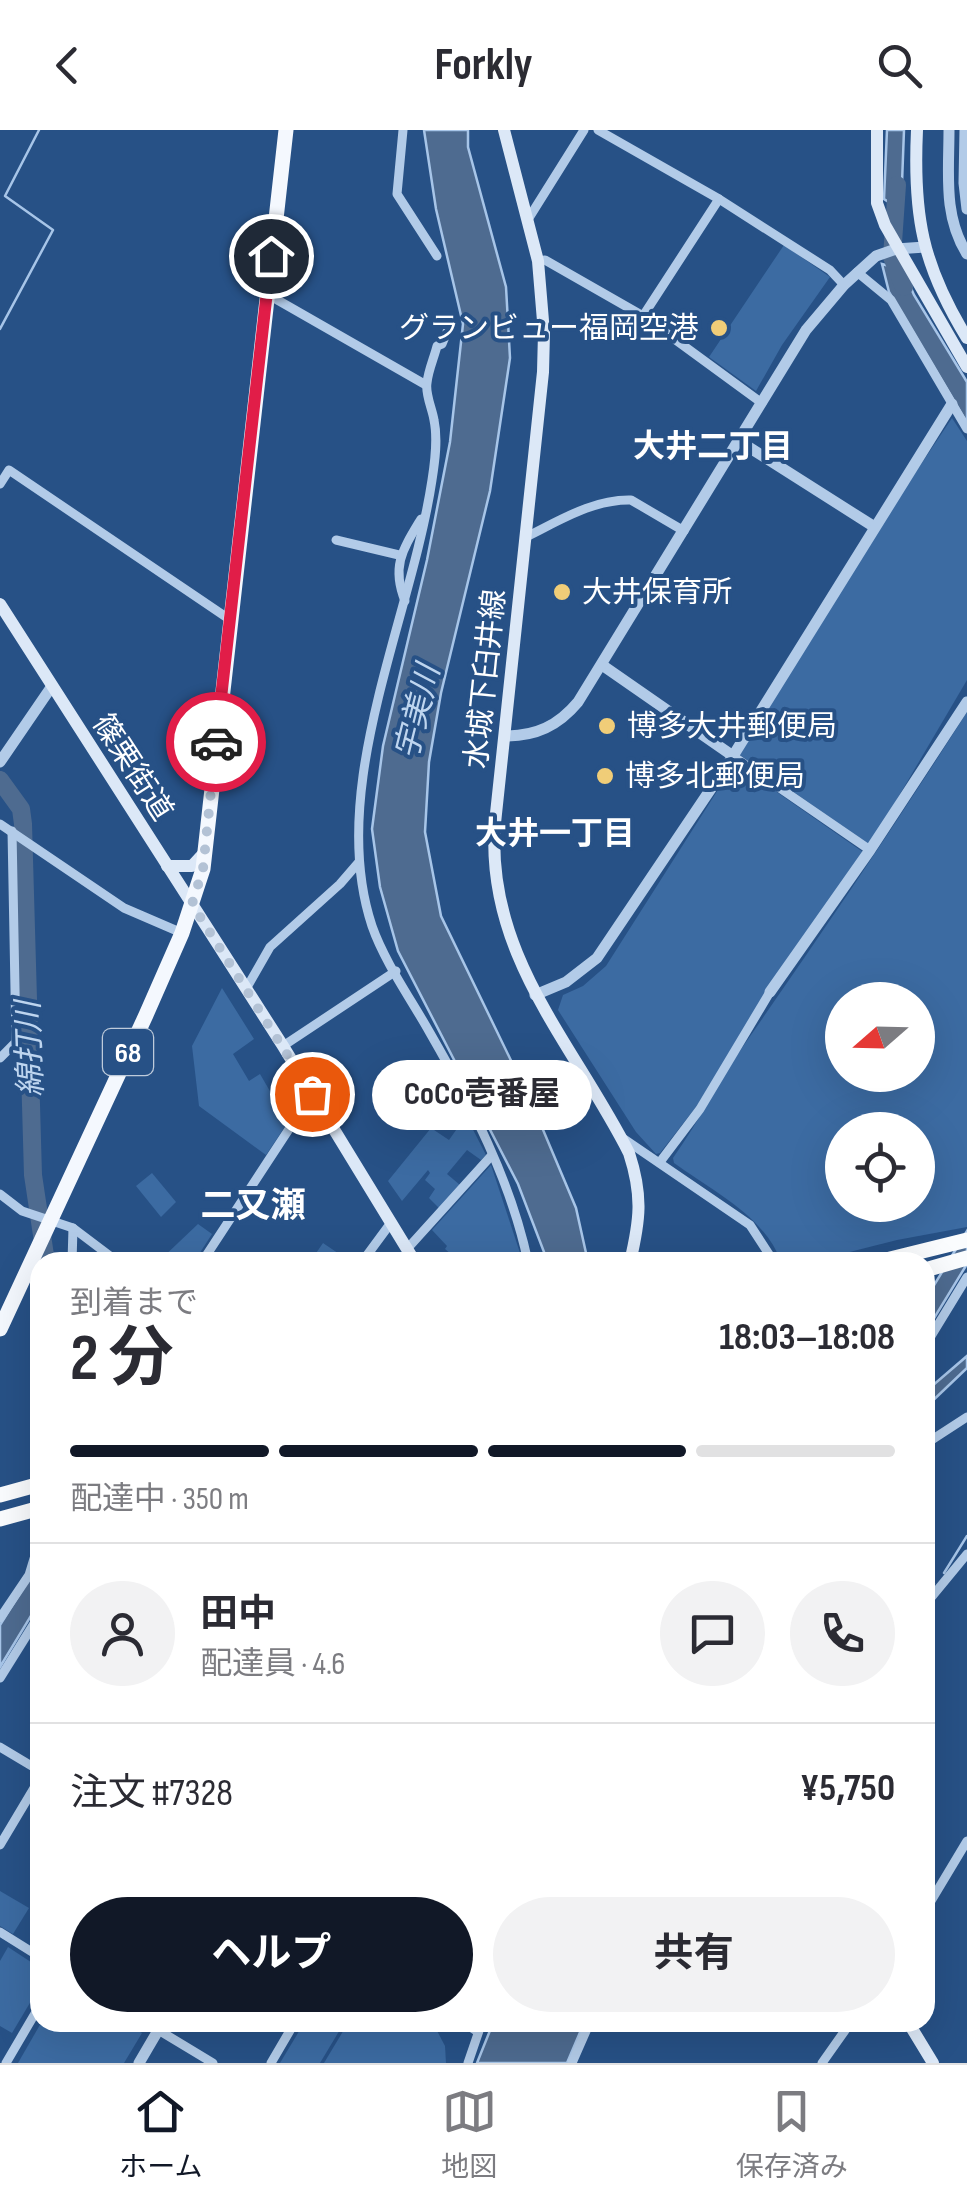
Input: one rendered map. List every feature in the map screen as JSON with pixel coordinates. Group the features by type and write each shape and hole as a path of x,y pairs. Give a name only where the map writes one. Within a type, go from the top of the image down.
{"highway":[{"path":"920,1252 962,1242"},
{"path":"935,1267 967,1258"},
{"path":"0,1495 30,1487"},
{"path":"0,1519 30,1511"}],"main road":[{"name":"68","path":"36,1252 55,1222 61,1198 182,933 205,851 286,130"},
{"name":"水城下臼井線","path":"504,130 538,262 544,372 493,842 497,884 504,917 535,995 622,1138 637,1177 640,1218 632,1252"},
{"path":"877,130 878,202 885,225 967,367"},
{"path":"917,130 916,206 924,247 943,296 967,338"},
{"name":"篠栗街道","path":"0,604 283,1046 407,1250"},
{"path":"168,866 192,866 205,851"},
{"name":"68","path":"0,1329 30,1265"},
{"path":"914,2032 934,2063"}],"street":[{"path":"403,130 396,194 437,256"},
{"path":"527,221 584,130"},
{"path":"598,130 720,198 830,270 844,285"},
{"path":"950,130 949,207 952,224 967,254"},
{"path":"966,130 967,209"},
{"path":"643,316 720,198"},
{"path":"506,736 534,734 565,718 602,665 806,330 844,285 876,256 924,247"},
{"path":"538,262 545,260 643,316 762,402"},
{"path":"857,272 890,300 967,429"},
{"path":"267,294 426,385"},
{"path":"449,327 442,344 437,346 426,385 435,424 426,512 363,774 356,835 361,886 373,930 468,1100 526,1252"},
{"path":"535,995 566,982 597,958 733,756 952,404"},
{"path":"739,441 873,526"},
{"path":"0,484 9,470 229,619"},
{"path":"526,536 613,500 631,500 684,531"},
{"path":"242,512 260,511"},
{"path":"406,603 401,590 399,555 426,512"},
{"path":"336,540 399,555"},
{"path":"602,665 870,850"},
{"path":"2,758 52,686"},
{"path":"660,1162 700,1109 770,992 967,702"},
{"path":"0,824 124,908 182,933"},
{"path":"0,1058 16,1042 16,834"},
{"path":"246,989 270,946 359,862"},
{"path":"283,1046 396,972"},
{"path":"209,1252 312,1094"},
{"path":"622,1138 750,1225 768,1252"},
{"path":"407,1250 492,1155"},
{"path":"0,1194 22,1210 73,1228 105,1252"},
{"path":"369,1252 390,1224"},
{"path":"72,1252 73,1228"},
{"path":"935,1330 967,1277"},
{"path":"935,1438 967,1417"},
{"path":"935,1594 967,1554"},
{"path":"0,1618 30,1572"},
{"path":"0,1678 30,1630"},
{"path":"0,1747 30,1768"},
{"path":"0,1845 30,1792"},
{"path":"935,1894 967,1841"},
{"path":"0,1932 30,1951"},
{"path":"6,2063 30,2022"},
{"path":"140,2063 158,2032"},
{"path":"168,2032 213,2063"},
{"path":"271,2063 289,2032"},
{"path":"468,2063 478,2032"},
{"path":"572,2063 586,2032"},
{"path":"822,2063 844,2032"}],"shaded area":[{"path":"784,245 830,277 782,345 756,391 709,357"},
{"path":"952,418 967,441 967,680 870,845 740,755 875,533"},
{"path":"967,712 967,1227 850,1252 776,1252 750,1218 674,1163 673,1158"},
{"path":"735,763 863,852 758,1005 699,1103 656,1154 636,1132 558,1010 563,995 583,986 606,966"},
{"path":"222,988 254,1039 233,1054 249,1081 260,1074 288,1122 266,1155 199,1106 192,1046"},
{"path":"466,1116 486,1155 481,1160 467,1150 447,1174 460,1185 439,1208 429,1198 435,1189 425,1180 428,1170 402,1201 388,1181 431,1128 449,1140"},
{"path":"491,1165 520,1252 448,1252 432,1230"},
{"path":"152,1173 176,1202 161,1217 136,1186"},
{"path":"198,1224 212,1234 200,1252 169,1252"},
{"path":"323,1243 336,1252 317,1252"},
{"path":"0,1891 29,1908 13,1934 0,1926"},
{"path":"8,1947 30,1961 30,2003 12,2033 0,2026 0,1961"},
{"path":"36,2032 142,2033 124,2063 18,2063"},
{"path":"299,2032 339,2032 320,2063 280,2063"},
{"path":"343,2032 438,2032 445,2046 446,2063 324,2063"}],"water":[{"name":"宇美川","path":"424,130 468,130 468,147 506,287 510,358 490,491 441,693 429,762 425,832 441,916 533,1106 576,1208 586,1252 544,1252 518,1184 398,951 380,887 372,829 383,746 450,442 463,324 436,209"},
{"path":"887,130 904,130 901,210 884,199"},
{"path":"882,264 903,270 967,382 967,423 889,292"},
{"path":"967,1231 967,1264 935,1317 935,1284"},
{"path":"967,1356 967,1368 935,1398 935,1383"},
{"path":"30,1577 30,1618 0,1667 0,1625"},
{"path":"489,2032 580,2032 567,2063 477,2063"}],"waterway":[{"path":"0,329 53,230 5,196 39,130"},
{"path":"897,185 892,257 904,287"},
{"name":"綿打川","path":"0,780 21,809 23,824 33,1175 45,1252"},
{"path":"944,1573 967,1536"}],"way so far":[{"path":"216,742 203,869 192,904 312,1094"}],"place":[{"name":"グランビュー福岡空港","path":"719,328"},
{"name":"大井保育所","path":"562,592"},
{"name":"博多大井郵便局","path":"607,726"},
{"name":"博多北郵便局","path":"605,776"},
{"name":"CoCo壱番屋","path":"312,1094"}],"district":[{"name":"大井二丁目","path":"713,446"},
{"name":"大井一丁目","path":"555,833"},
{"name":"二又瀬","path":"253,1205"}],"route":[{"path":"216,742 271,256"}]}
